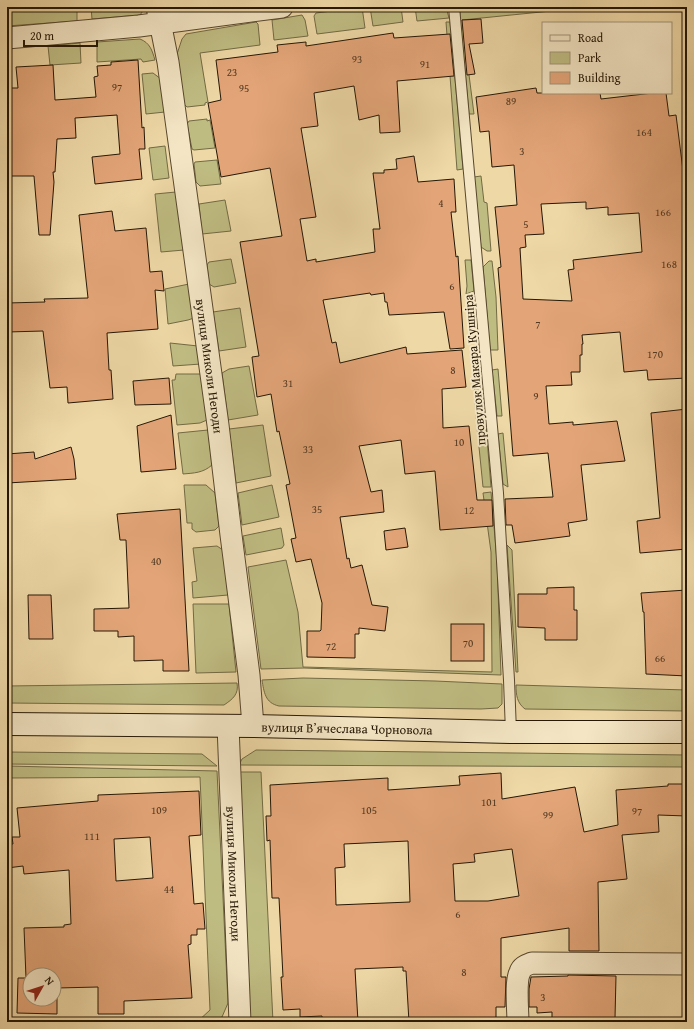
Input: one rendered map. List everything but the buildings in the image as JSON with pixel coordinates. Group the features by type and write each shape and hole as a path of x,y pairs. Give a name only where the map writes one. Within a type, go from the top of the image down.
{"main road":[{"name":"вулиця Вʼячеслава Чорновола","path":"7,724 253,726 511,732 687,732"}],"street":[{"path":"7,38 158,15 282,7"},
{"name":"вулиця Миколи Негоди","path":"158,15 168,62 218,426 250,676 253,726"},
{"name":"вулиця Миколи Негоди","path":"228,726 240,1022"},
{"path":"518,1022 518,978 520,971 525,965 532,963 687,964"}],"lane":[{"name":"провулок Макара Кушніра","path":"454,7 498,493 511,732"}],"green space":[{"path":"7,7 77,7 77,21 7,26"},
{"path":"91,7 145,8 140,15 92,19"},
{"path":"362,7 365,28 317,34 314,16 316,13"},
{"path":"370,7 401,7 403,22 373,26"},
{"path":"415,7 446,7 449,18 417,21"},
{"path":"460,7 551,7 551,11 462,20 474,114 469,114"},
{"path":"561,7 622,7 562,11"},
{"path":"302,15 305,20 308,36 274,40 272,20"},
{"path":"256,22 258,24 260,45 200,53 208,102 205,103 205,105 187,107 184,104 177,54 182,39 186,34"},
{"path":"446,22 450,22 463,169 457,170"},
{"path":"140,39 150,47 155,60 143,62 141,59 97,62 97,42"},
{"path":"80,43 81,63 50,65 48,46"},
{"path":"153,73 161,79 165,112 146,114 142,74"},
{"path":"207,119 207,121 210,120 215,148 194,150 192,149 187,124 189,121"},
{"path":"165,146 169,178 153,180 149,148"},
{"path":"217,160 221,184 200,186 196,182 195,162"},
{"path":"481,176 484,202 487,203 491,251 487,251 481,247 474,177"},
{"path":"176,192 184,250 161,252 155,194"},
{"path":"225,200 231,231 202,234 199,204"},
{"path":"231,259 236,283 214,287 209,284 207,265 209,262"},
{"path":"465,260 471,260 474,291 466,294 467,286"},
{"path":"489,261 492,261 496,297 498,350 490,350 483,267"},
{"path":"189,284 194,318 168,324 165,289"},
{"path":"240,308 246,347 219,351 213,312"},
{"path":"170,343 198,346 201,364 173,366"},
{"path":"479,350 485,419 476,419 472,351"},
{"path":"249,366 258,415 228,420 222,373 229,369"},
{"path":"498,369 502,416 497,416 492,370"},
{"path":"176,374 202,374 207,420 200,423 177,425 172,380 175,380"},
{"path":"263,425 271,476 236,483 229,429"},
{"path":"477,427 486,427 491,487 483,487"},
{"path":"208,430 212,465 202,471 183,474 178,433"},
{"path":"503,433 508,487 503,484 498,434"},
{"path":"184,485 206,485 215,493 219,526 215,530 196,532 192,529 192,523 187,523"},
{"path":"272,485 279,517 242,525 238,493"},
{"path":"491,492 497,561 501,675 304,668 261,669 248,567 286,560 298,612 303,667 492,672 491,552 483,493"},
{"path":"281,528 284,545 282,548 246,555 243,536"},
{"path":"507,545 512,550 518,672 516,672"},
{"path":"217,546 223,550 228,595 193,598 192,582 197,581 193,548"},
{"path":"193,604 229,604 236,672 196,673"},
{"path":"303,678 502,684 502,704 498,708 481,709 279,706 274,705 268,700 262,680"},
{"path":"237,683 235,696 224,705 7,703 7,686"},
{"path":"516,685 687,690 687,711 525,709 520,704 516,692"},
{"path":"256,750 687,755 687,767 239,765 242,759"},
{"path":"7,752 202,754 217,766 7,764"},
{"path":"7,766 217,771 228,1003 222,1017 211,1022 197,1022 210,1010 200,777 7,778"},
{"path":"239,772 261,772 273,1022 250,1022"}]}
